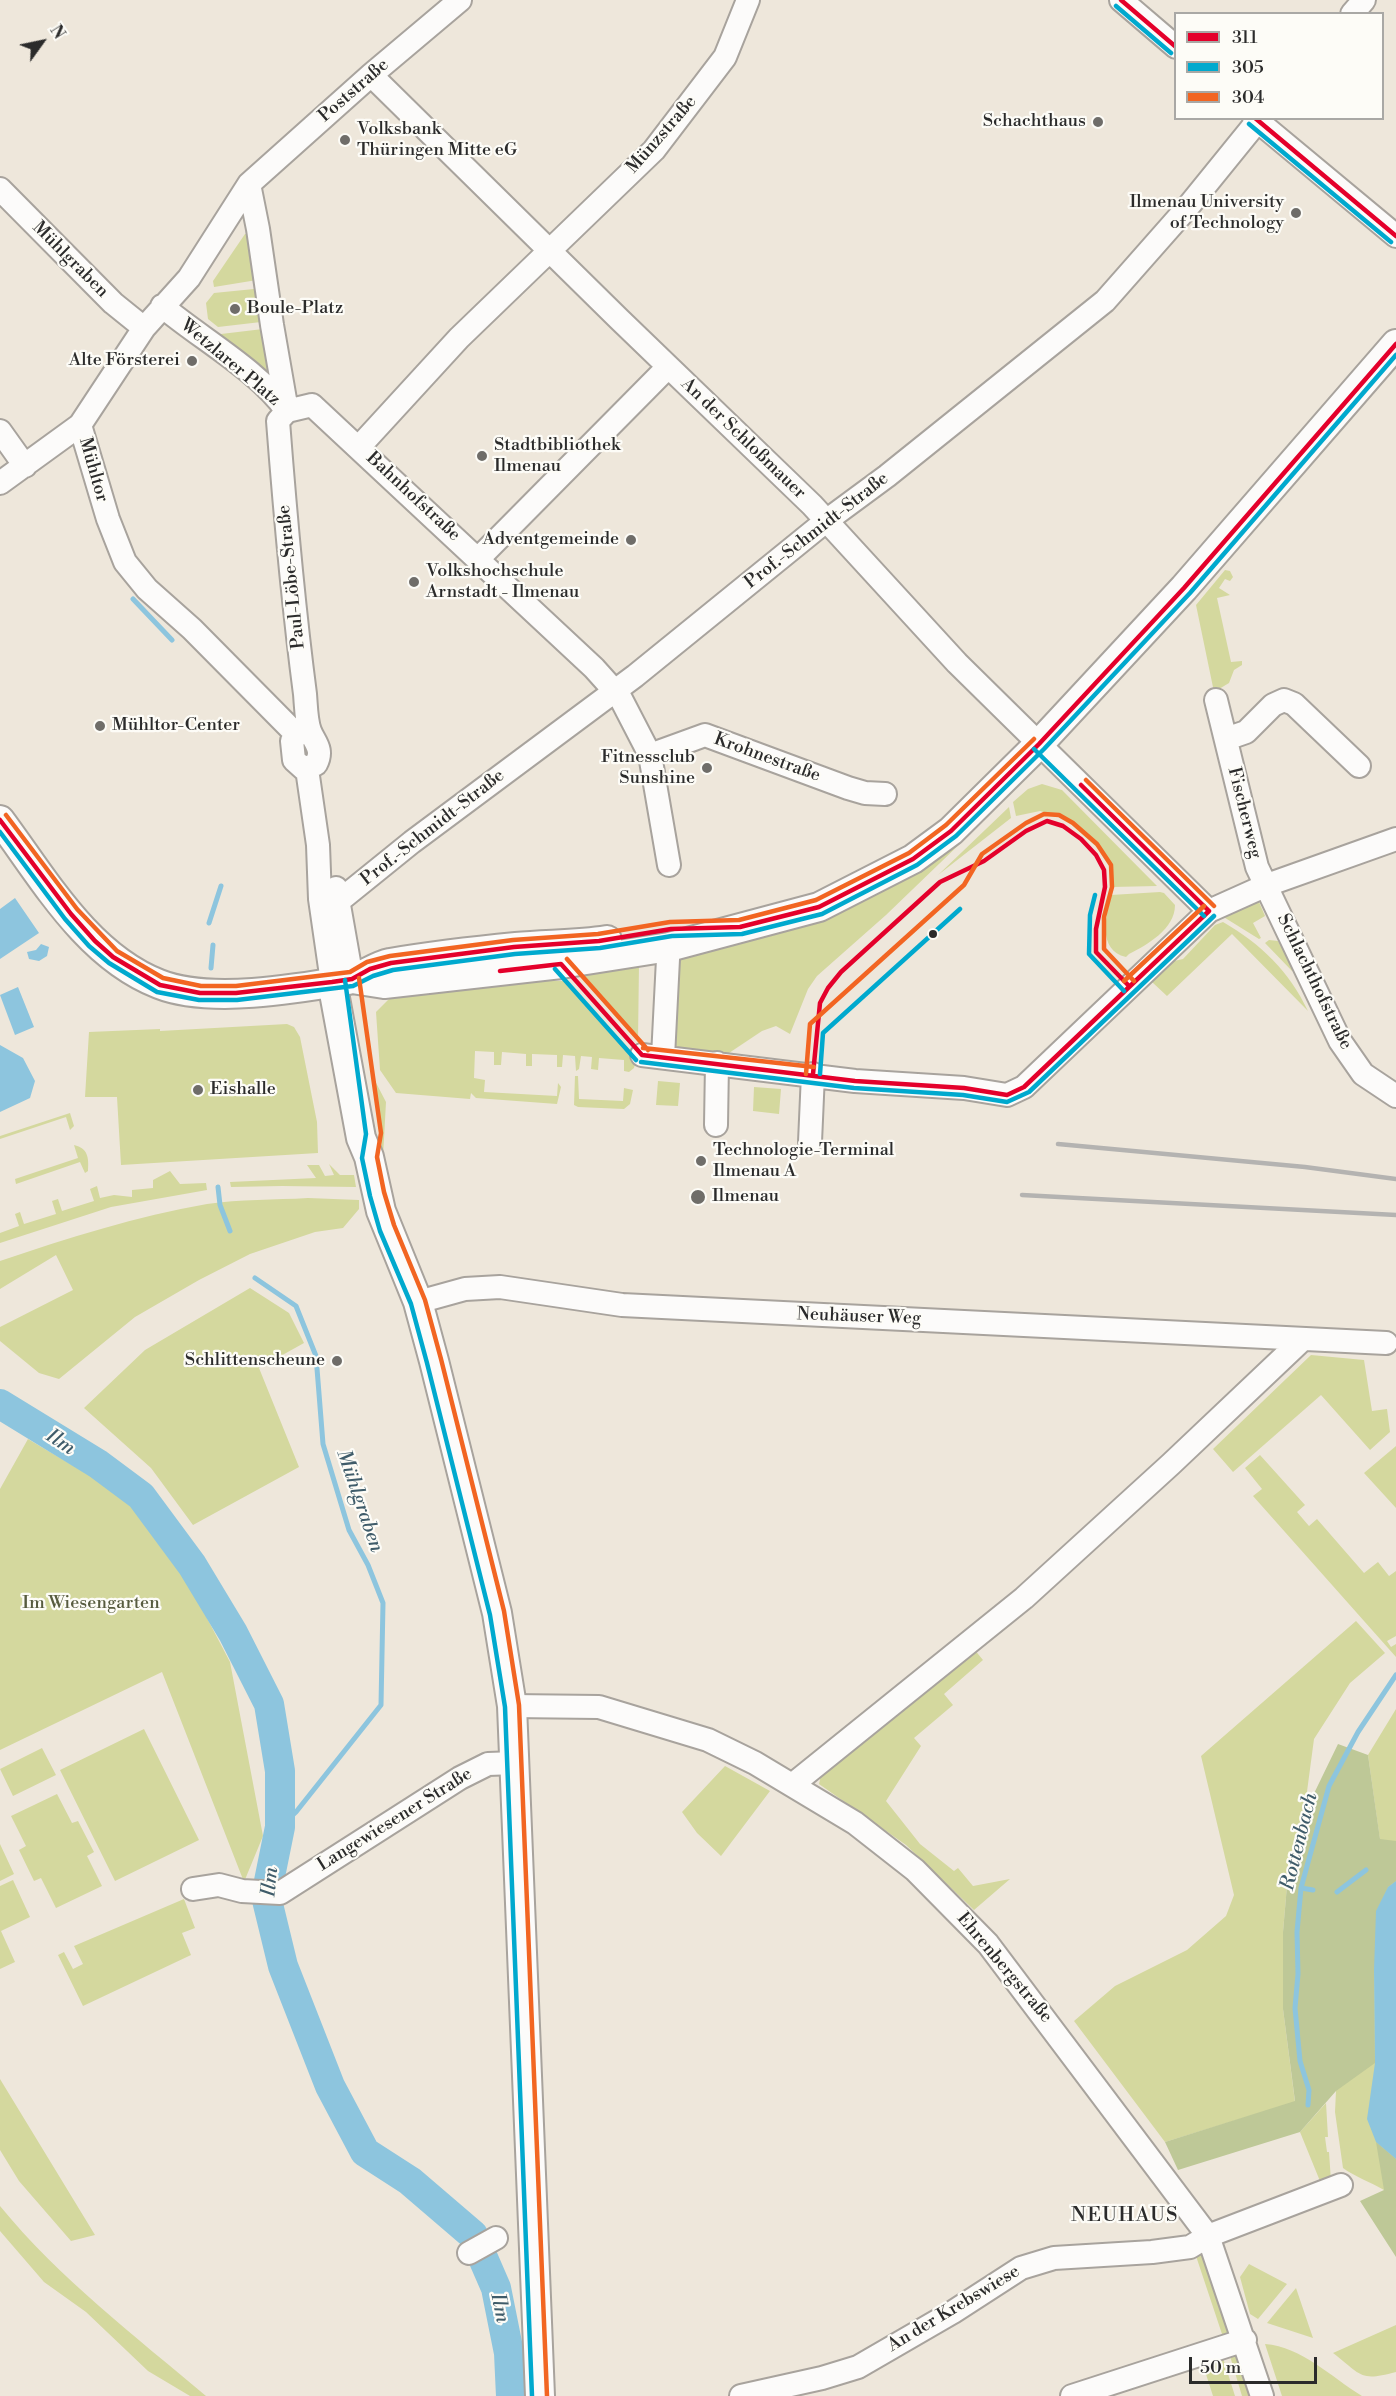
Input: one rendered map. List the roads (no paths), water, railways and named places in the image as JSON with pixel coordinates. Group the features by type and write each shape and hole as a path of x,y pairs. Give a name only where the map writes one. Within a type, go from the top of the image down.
{"main road":[{"path":"0,820 71,914 95,941 113,957 146,978 160,985 184,991 218,994 342,980 391,963 514,947 600,941 671,929 740,927 819,907 913,859 951,831 1039,744 1184,588 1396,344"},
{"path":"342,980 374,1134 369,1157 381,1211 418,1302 496,1613 512,1706 540,2396"}],"street":[{"name":"Poststraße","path":"249,184 371,75 460,0"},
{"name":"Münzstraße","path":"359,447 446,352 654,150 725,57 748,0"},
{"path":"1121,0 1174,45"},
{"path":"1354,12 1364,0"},
{"name":"An der Schloßmauer","path":"371,75 668,367 741,435 826,521 957,663 1209,911"},
{"name":"Prof.-Schmidt-Straße","path":"339,901 412,842 614,691 1105,302 1187,208 1256,120"},
{"path":"1258,120 1396,236"},
{"name":"Mühltor","path":"249,184 189,278 144,328 80,425 108,519 125,562 147,589 192,629 272,709 303,734"},
{"name":"Wetzlarer Platz","path":"249,184 257,219 282,416"},
{"name":"Mühlgraben","path":"0,189 113,303 144,328"},
{"name":"Wetzlarer Platz","path":"162,306 277,397 282,416"},
{"path":"478,559 668,367"},
{"name":"Bahnhofstraße","path":"282,416 312,405 594,668 620,697 650,755 669,865"},
{"name":"Paul-Löbe-Straße","path":"282,416 289,556 305,693 303,734 291,745 294,760 300,767 307,769 318,844 320,899 342,980"},
{"path":"0,483 80,425"},
{"path":"0,431 25,466"},
{"path":"272,709 293,705 305,693"},
{"name":"Fischerweg","path":"1216,700 1257,867 1266,885"},
{"path":"1226,739 1246,732 1273,705 1284,700 1301,710 1359,766"},
{"name":"Krohnestraße","path":"650,755 705,735 848,788 865,793 885,794"},
{"path":"668,958 652,1056 813,1074 855,1081 964,1088 1007,1095 1024,1087 1209,911 1266,885 1396,839"},
{"name":"Paul-Löbe-Straße","path":"318,844 339,901 342,980"},
{"name":"Schlachthofstraße","path":"1266,885 1340,1041 1363,1074 1396,1096"},
{"path":"716,1125 717,1063"},
{"path":"810,1142 813,1074"},
{"name":"Neuhäuser Weg","path":"418,1302 465,1289 500,1287 622,1305 1386,1343"},
{"path":"792,1785 1024,1598 1171,1464 1303,1339"},
{"name":"Ehrenbergstraße","path":"512,1706 599,1707 708,1740 755,1763 855,1823 915,1870 968,1922 1023,1988 1208,2236 1245,2340 1262,2396"},
{"name":"Langewiesener Straße","path":"193,1889 219,1885 242,1891 280,1893 460,1778 488,1764 515,1763"},
{"name":"An der Krebswiese","path":"741,2396 822,2378 858,2367 953,2312 1021,2268 1054,2258 1152,2252 1190,2247 1208,2236 1341,2185"},
{"path":"469,2253 496,2238"},
{"path":"1072,2396 1245,2340"}],"water":[{"path":"15,898 39,933 0,959 0,909"},
{"path":"41,944 49,947 47,956 39,961 29,959 27,952 36,950"},
{"path":"18,987 34,1027 15,1035 0,995"},
{"path":"0,1045 23,1058 35,1081 30,1098 0,1112"},
{"path":"1396,1881 1396,2159 1376,2142 1367,2119 1375,2063 1376,1911 1388,1887"}],"waterway":[{"name":"Mühlgraben","path":"133,599 172,640"},
{"name":"Mühlgraben","path":"209,923 221,886"},
{"name":"Mühlgraben","path":"211,968 213,945"},
{"name":"Mühlgraben","path":"218,1187 220,1205 230,1231"},
{"name":"Mühlgraben","path":"255,1278 296,1306 316,1356 323,1444 349,1530 368,1565 383,1603 381,1705 296,1812 280,1827"},
{"name":"Ilm","path":"0,1404 98,1464 141,1496 192,1565 233,1633 269,1704 280,1771 280,1827 266,1896 283,1966 330,2086 365,2152 410,2181 473,2235 496,2288 509,2353 511,2396"},
{"name":"Rottenbach","path":"1308,2105 1309,2090 1300,2061 1295,2008 1301,1888 1329,1786 1358,1732 1396,1675"},
{"path":"1337,1892 1366,1870"},
{"path":"1301,1888 1313,1890"}],"railway":[{"path":"1058,1144 1305,1167 1396,1179"},
{"path":"1022,1195 1396,1215"}],"place":[{"name":"Schachthaus","path":"1098,122"},
{"name":"Volksbank Thüringen Mitte eG","path":"345,140"},
{"name":"Ilmenau University of Technology","path":"1296,213"},
{"name":"Boule-Platz","path":"235,309"},
{"name":"Alte Försterei","path":"192,361"},
{"name":"Stadtbibliothek Ilmenau","path":"482,456"},
{"name":"Adventgemeinde","path":"631,540"},
{"name":"Volkshochschule Arnstadt - Ilmenau","path":"414,582"},
{"name":"Mühltor-Center","path":"100,726"},
{"name":"Fitnessclub Sunshine","path":"707,768"},
{"name":"Eishalle","path":"198,1090"},
{"name":"Technologie-Terminal Ilmenau A","path":"701,1161"},
{"name":"Ilmenau","path":"698,1197"},
{"name":"Schlittenscheune","path":"337,1361"}],"district":[{"name":"NEUHAUS","path":"1125,2216"}],"park label":[{"name":"Im Wiesengarten","path":"91,1604"}]}
